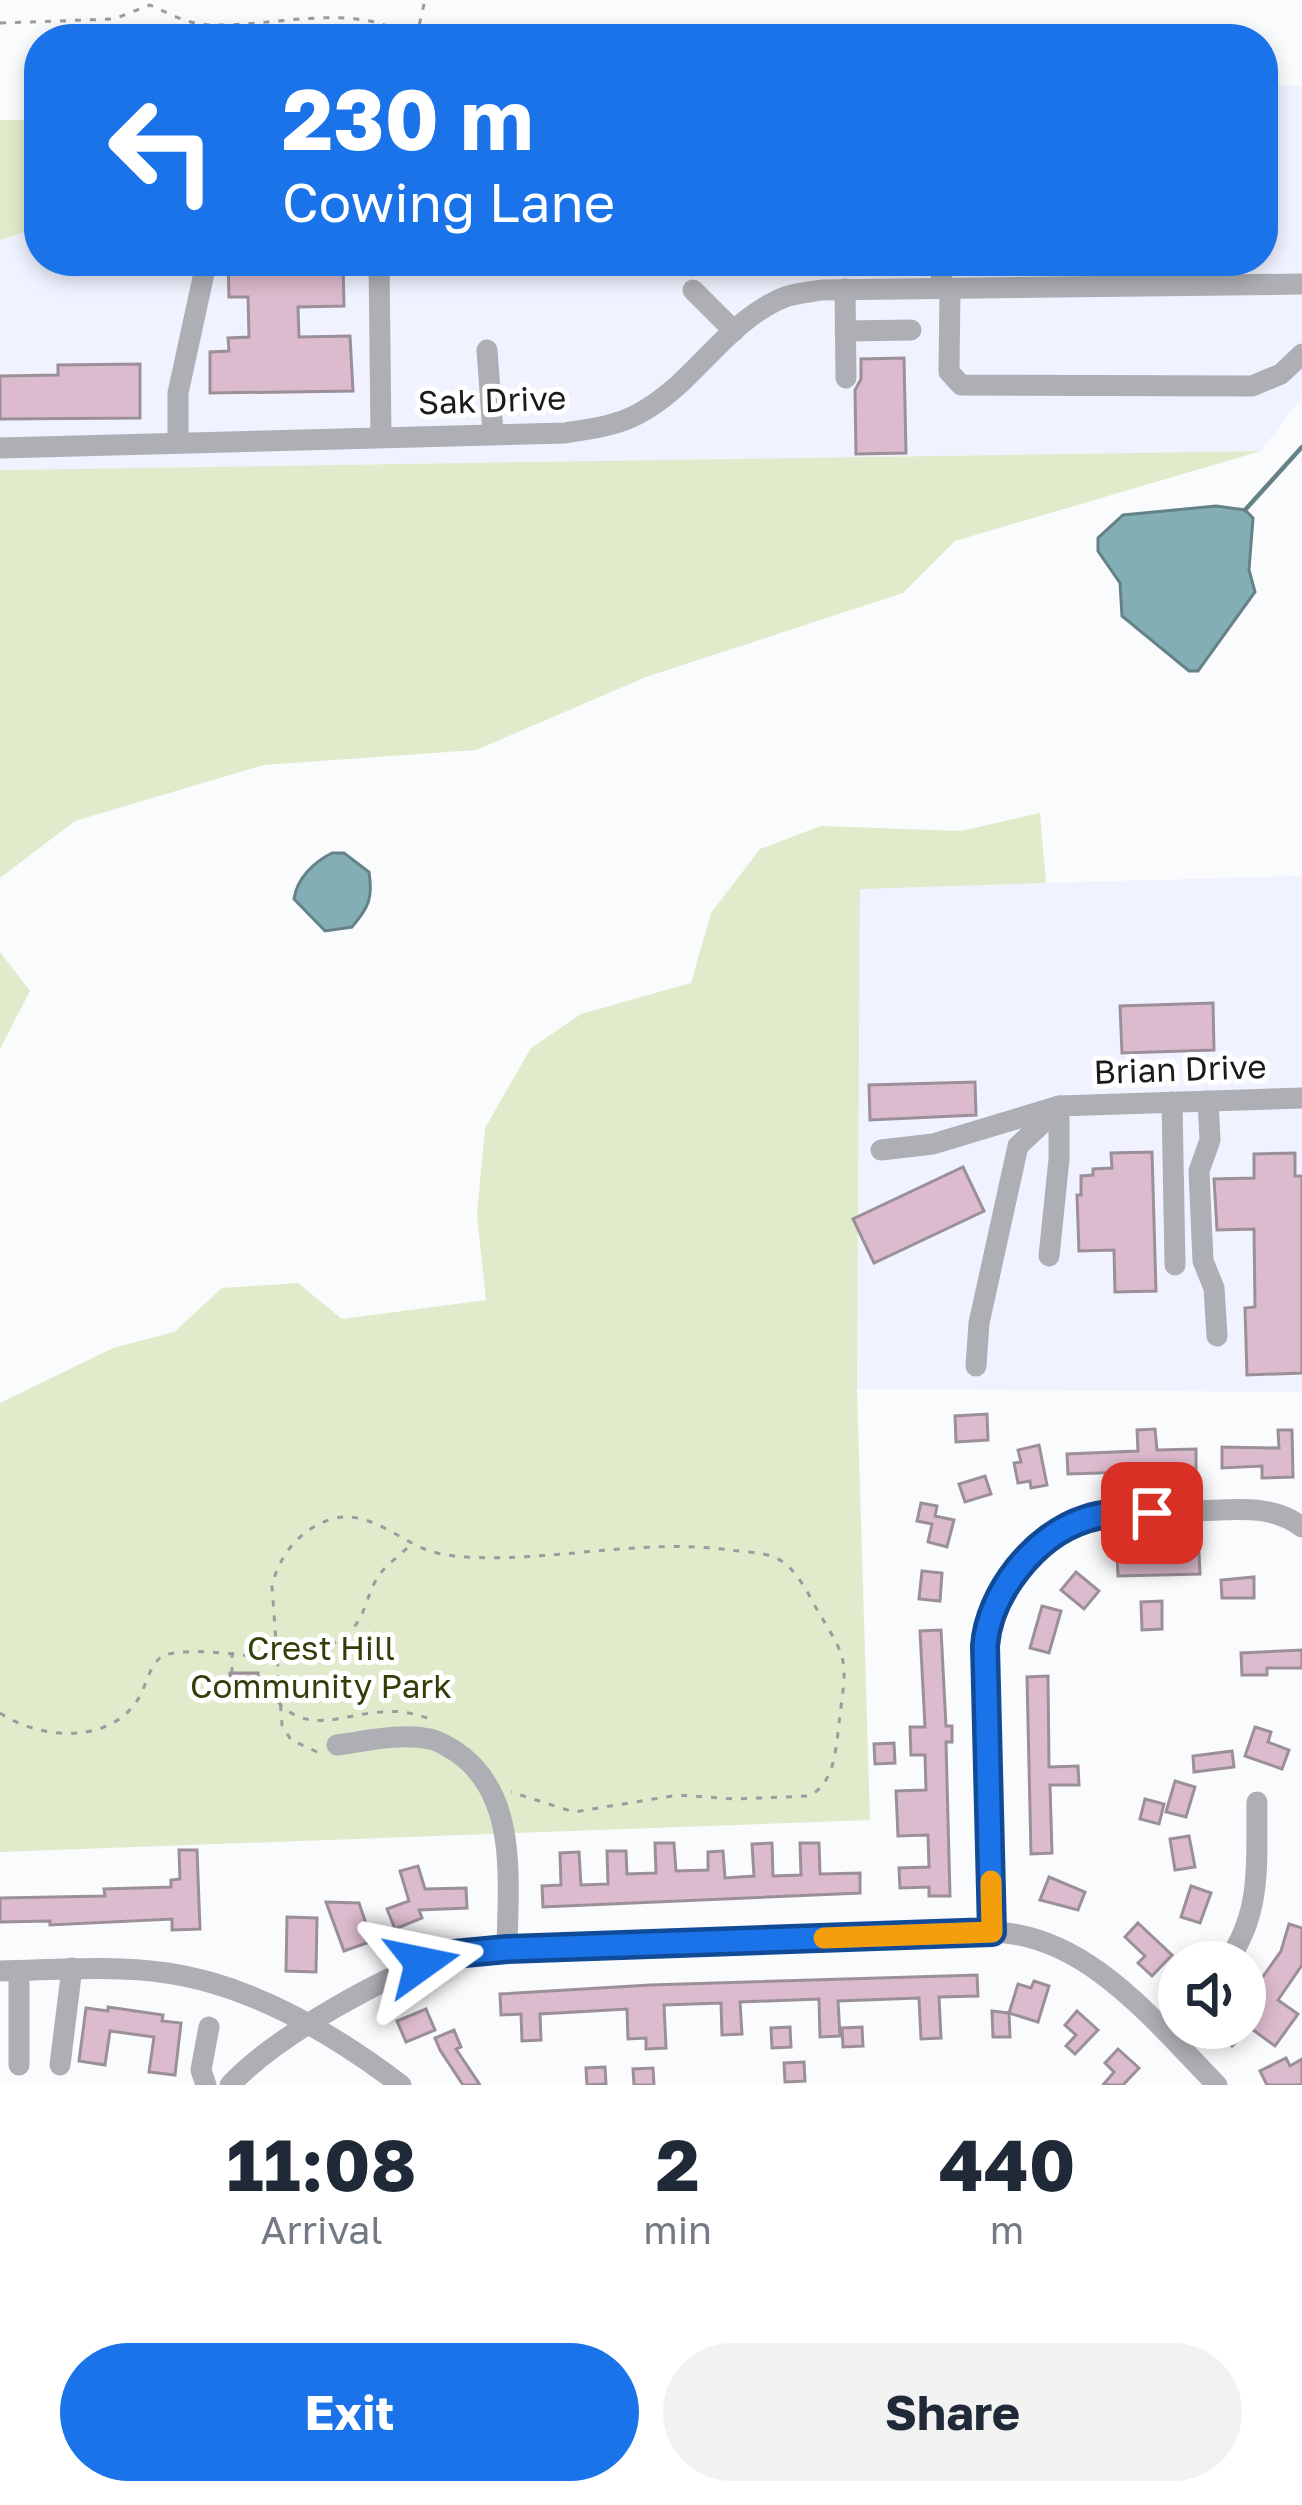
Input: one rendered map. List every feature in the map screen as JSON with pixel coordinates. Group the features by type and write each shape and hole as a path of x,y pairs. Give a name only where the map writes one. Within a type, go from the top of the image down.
{"street":[{"path":"178,443 178,393 203,276"},
{"path":"379,276 381,437"},
{"path":"944,276 950,372 961,386 1252,386 1281,374 1302,354"},
{"path":"1180,276 1180,285"},
{"name":"Sak Drive","path":"0,448 565,433 601,428 637,415 675,390 734,331 786,297 845,290 1302,284"},
{"path":"693,290 734,331"},
{"path":"845,290 846,378"},
{"path":"845,332 911,330"},
{"path":"488,350 493,433"},
{"name":"Brian Drive","path":"881,1150 933,1144 1059,1106 1302,1098"},
{"path":"1208,1101 1210,1140 1199,1171 1203,1261 1214,1288 1216,1336"},
{"path":"1172,1102 1175,1265"},
{"path":"1048,1256 1059,1159 1059,1106"},
{"path":"976,1366 979,1323 1018,1146 1059,1106"},
{"path":"992,1932 985,1646 990,1615 1012,1577 1058,1534 1098,1516 1254,1510 1280,1514 1302,1527"},
{"path":"337,1745 407,1736 437,1740 473,1763 495,1800 506,1835 507,1949"},
{"path":"1241,1941 1255,1904 1257,1802"},
{"path":"230,2085 262,2056 407,1968 454,1954 507,1949 992,1932 1036,1936 1088,1963 1158,2015"},
{"path":"60,2065 73,1968"},
{"path":"19,2065 10,1971 73,1968 172,1973 233,1991 310,2025 400,2085"},
{"path":"206,2085 201,2070 209,2026"},
{"path":"1190,2049 1216,2085"}],"path":[{"path":"0,23 114,19 150,5 202,24"},
{"path":"216,24 338,17 380,24"},
{"path":"337,1745 329,1753 310,1751 291,1740 282,1725 272,1586 276,1569 301,1535 331,1519 377,1523 445,1555 710,1547 777,1558 795,1574 841,1646 846,1675 829,1777 815,1793 734,1799 678,1795 574,1812 530,1799"},
{"path":"1,1716 41,1733 66,1734 115,1721 133,1708 149,1671 163,1655 232,1652 276,1659 314,1653 354,1627 379,1574 412,1542"},
{"path":"232,1652 232,1673"}],"shaded area":[{"path":"1302,85 1302,397 1261,451 0,470 0,240 24,233 24,276 1278,276 1278,86"},
{"path":"1302,876 1302,1392 857,1389 860,888"}],"green space":[{"path":"0,120 24,120 24,233 0,240"},
{"path":"1261,451 955,541 903,593 646,677 476,750 264,765 75,821 0,878 0,470"},
{"name":"Crest Hill Community Park","path":"1040,813 1046,883 860,889 857,1389 870,1820 0,1852 0,1403 113,1348 174,1332 222,1288 298,1283 342,1319 486,1300 477,1214 485,1128 531,1048 581,1014 691,983 711,913 760,849 821,826 961,831"},
{"path":"0,952 30,991 0,1049"}],"water":[{"path":"1216,506 1245,510 1253,518 1249,570 1255,592 1198,671 1189,671 1122,616 1120,583 1098,551 1098,538 1123,515"},
{"path":"332,853 344,853 369,872 370,896 352,927 325,931 294,899 307,872"}],"building":[{"path":"228,276 343,276 344,306 298,307 299,337 350,336 353,391 210,393 210,352 229,351 228,338 249,337 248,297 229,297"},
{"path":"904,358 906,453 856,454 855,390 861,379 861,359"},
{"path":"140,364 140,418 0,419 0,376 58,375 58,365"},
{"path":"1213,1003 1214,1050 1122,1053 1120,1006"},
{"path":"975,1082 976,1115 870,1120 869,1085"},
{"path":"1152,1152 1156,1291 1115,1292 1114,1250 1079,1251 1081,1176 1093,1175 1093,1169 1112,1168 1111,1153"},
{"path":"1295,1153 1295,1176 1302,1176 1302,1373 1247,1375 1245,1308 1255,1307 1254,1229 1217,1230 1214,1179 1254,1178 1254,1154"},
{"path":"963,1167 984,1211 874,1263 853,1219"},
{"path":"987,1414 988,1440 956,1442 955,1416"},
{"path":"1155,1429 1157,1450 1196,1449 1196,1470 1068,1474 1067,1454 1138,1451 1137,1430"},
{"path":"1278,1430 1292,1430 1293,1477 1262,1478 1262,1466 1222,1468 1222,1447 1279,1448"},
{"path":"1039,1445 1047,1485 1031,1488 1030,1481 1018,1483 1014,1463 1021,1462 1018,1450"},
{"path":"985,1476 991,1494 965,1502 959,1484"},
{"path":"921,1503 937,1506 935,1516 954,1520 947,1547 928,1542 932,1524 917,1521"},
{"path":"1199,1553 1200,1574 1118,1576 1117,1555"},
{"path":"922,1571 942,1573 940,1601 919,1599"},
{"path":"1076,1572 1099,1591 1084,1609 1061,1590"},
{"path":"1254,1577 1254,1598 1222,1598 1221,1580"},
{"path":"1162,1601 1162,1629 1142,1630 1141,1602"},
{"path":"1042,1606 1061,1611 1049,1653 1030,1648"},
{"path":"941,1630 946,1726 952,1726 952,1742 946,1742 950,1896 929,1896 929,1887 900,1888 899,1868 929,1867 928,1835 898,1836 896,1791 926,1790 925,1755 911,1755 910,1727 925,1727 920,1631"},
{"path":"1302,1650 1302,1668 1267,1668 1267,1675 1242,1675 1241,1653"},
{"path":"230,1673 258,1673 258,1689 231,1689"},
{"path":"1048,1676 1049,1767 1078,1766 1079,1785 1050,1785 1052,1853 1031,1854 1027,1677"},
{"path":"1255,1727 1271,1732 1268,1742 1289,1750 1282,1769 1245,1756"},
{"path":"894,1743 895,1763 875,1764 874,1744"},
{"path":"1232,1751 1234,1767 1194,1772 1193,1756"},
{"path":"1175,1781 1195,1787 1186,1817 1166,1812"},
{"path":"1145,1799 1164,1804 1159,1824 1140,1819"},
{"path":"1189,1836 1195,1867 1175,1870 1170,1839"},
{"path":"655,1843 674,1843 676,1871 708,1870 708,1852 723,1851 725,1878 754,1876 752,1844 772,1843 773,1876 801,1875 800,1843 819,1843 820,1874 860,1873 860,1893 543,1907 542,1886 561,1885 560,1853 579,1852 581,1885 608,1884 607,1851 626,1851 627,1874 656,1873"},
{"path":"179,1850 197,1850 200,1929 172,1930 172,1919 50,1925 50,1921 0,1922 0,1898 105,1896 104,1889 171,1887 171,1880 180,1879"},
{"path":"418,1866 425,1889 466,1888 467,1908 419,1910 422,1918 395,1929 387,1909 409,1901 400,1871"},
{"path":"1049,1877 1085,1892 1078,1910 1040,1900"},
{"path":"1191,1886 1211,1893 1200,1923 1181,1917"},
{"path":"326,1902 359,1903 372,1941 344,1951"},
{"path":"287,1917 317,1918 316,1972 286,1971"},
{"path":"1138,1923 1158,1942 1158,1970 1152,1976 1138,1963 1145,1956 1125,1937"},
{"path":"1289,1924 1302,1928 1302,1965 1278,2000 1298,2014 1275,2046 1266,2039 1266,1972 1281,1951"},
{"path":"977,1975 978,1996 939,1997 941,2038 921,2039 919,1998 838,2001 840,2036 820,2037 819,1999 740,2002 742,2034 722,2035 721,2003 664,2005 666,2048 646,2049 646,2038 628,2039 627,2009 540,2014 541,2040 522,2041 521,2014 501,2015 500,1994"},
{"path":"1034,1981 1049,1986 1038,2022 1009,2013 1018,1984 1031,1988"},
{"path":"108,2007 163,2015 162,2021 181,2023 175,2075 149,2072 154,2037 110,2031 105,2065 79,2061 86,2008 108,2011"},
{"path":"426,2009 435,2030 406,2042 397,2021"},
{"path":"992,2011 1009,2013 1010,2037 993,2037"},
{"path":"1077,2011 1098,2030 1075,2054 1066,2046 1076,2035 1065,2025"},
{"path":"790,2027 791,2047 772,2048 771,2028"},
{"path":"862,2027 863,2046 843,2047 842,2028"},
{"path":"454,2030 461,2047 456,2049 480,2085 463,2085 440,2050 435,2038"},
{"path":"1118,2049 1139,2068 1123,2085 1103,2085 1114,2072 1105,2063"},
{"path":"1286,2058 1290,2066 1302,2059 1302,2085 1267,2085 1260,2071"},
{"path":"804,2062 805,2081 785,2082 784,2063"},
{"path":"605,2067 606,2084 587,2085 586,2068"},
{"path":"653,2068 654,2085 634,2085 633,2069"}],"waterway":[{"path":"1245,510 1302,447"}],"slow traffic":[{"path":"824,1938 992,1932 991,1881"}],"route":[{"path":"422,1963 469,1951 992,1932 985,1646 990,1615 1012,1577 1071,1525 1098,1516 1152,1513"}]}
